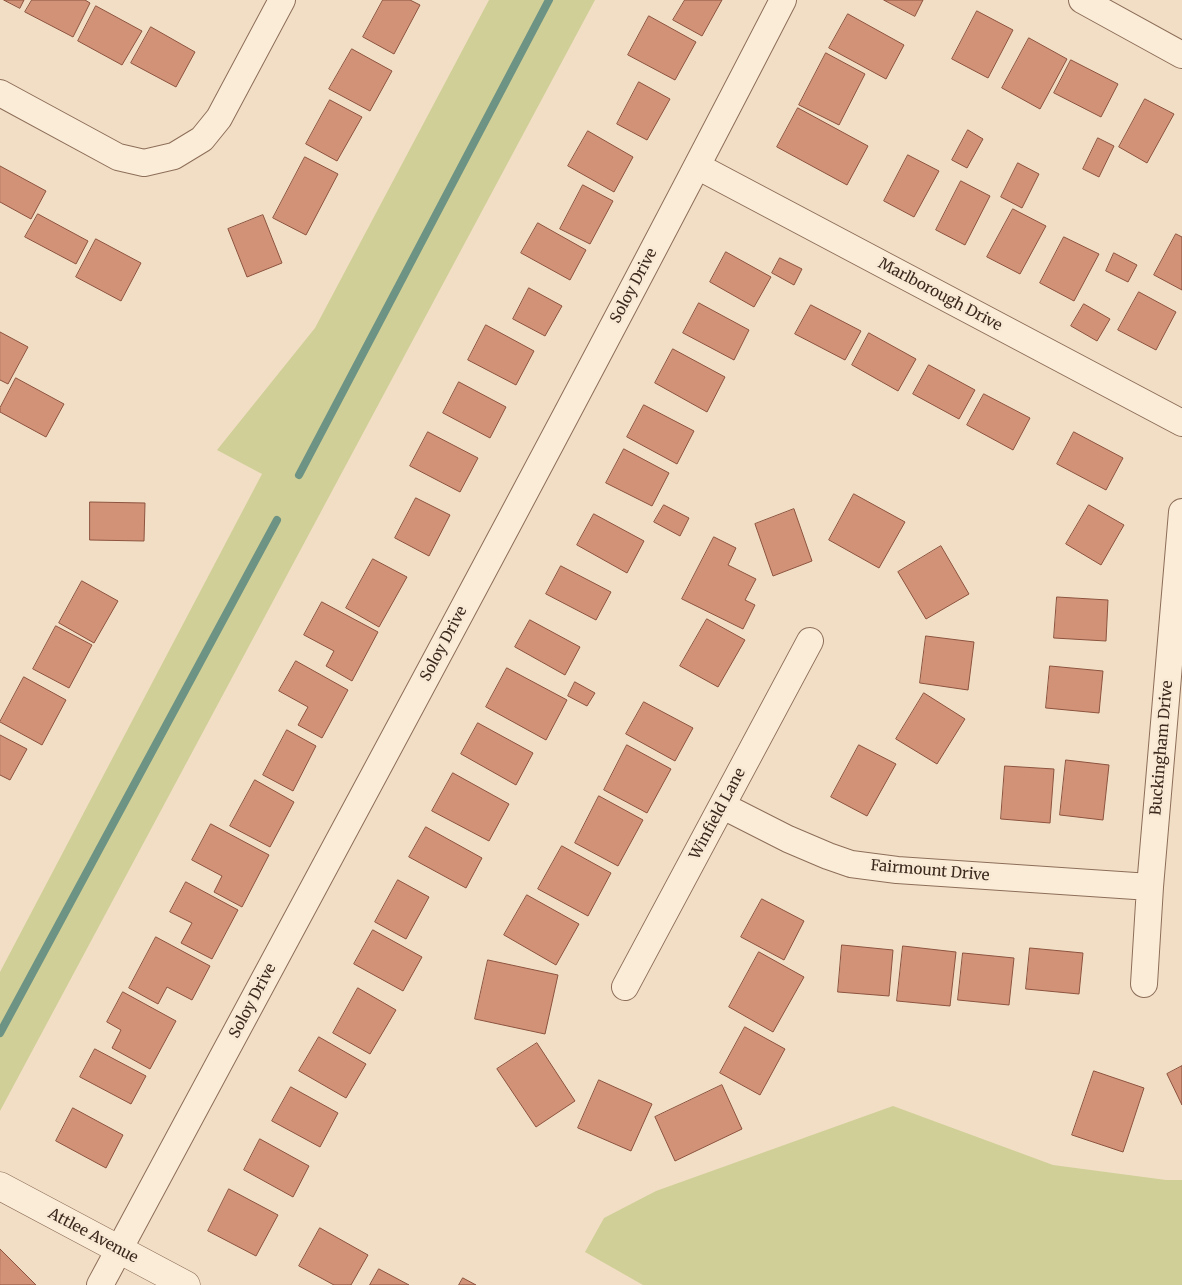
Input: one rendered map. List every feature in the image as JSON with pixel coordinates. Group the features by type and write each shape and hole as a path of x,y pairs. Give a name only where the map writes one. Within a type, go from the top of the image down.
{"street":[{"path":"0,93 118,157 144,163 174,156 202,139 219,118 282,0"},
{"name":"Soloy Drive","path":"100,1285 697,166 783,0"},
{"path":"1082,0 1182,55"},
{"name":"Marlborough Drive","path":"697,166 1182,423"},
{"name":"Buckingham Drive","path":"1144,984 1150,887 1182,512"},
{"name":"Winfield Lane","path":"625,987 810,641"},
{"name":"Fairmount Drive","path":"723,806 788,839 851,864 897,870 1150,887"},
{"name":"Attlee Avenue","path":"0,1186 186,1285"}],"shaded area":[{"path":"489,0 595,0 0,1111 0,972 262,474 217,450 315,328"},
{"path":"893,1106 1053,1165 1166,1180 1182,1180 1182,1285 643,1285 585,1252 604,1218 656,1191"}],"building":[{"path":"4,0 24,0 20,8"},
{"path":"32,0 85,0 90,3 73,37 25,12"},
{"path":"383,0 410,0 420,5 394,54 363,37"},
{"path":"685,0 722,0 702,36 673,20"},
{"path":"884,0 923,0 915,16"},
{"path":"96,6 142,31 122,65 78,41"},
{"path":"977,11 1013,30 988,78 952,59"},
{"path":"848,14 904,45 886,79 829,48"},
{"path":"649,16 696,42 675,80 628,55"},
{"path":"151,27 195,52 176,87 131,63"},
{"path":"1029,38 1067,59 1040,109 1002,88"},
{"path":"352,49 392,71 370,111 329,89"},
{"path":"826,53 865,74 839,125 799,105"},
{"path":"1071,60 1118,84 1101,117 1054,93"},
{"path":"639,82 670,99 647,140 617,124"},
{"path":"1145,99 1174,114 1147,163 1119,147"},
{"path":"330,100 362,117 337,161 306,144"},
{"path":"798,108 868,146 847,185 777,147"},
{"path":"968,130 983,139 967,168 952,160"},
{"path":"588,131 633,157 614,192 568,166"},
{"path":"1098,138 1114,146 1099,177 1083,169"},
{"path":"908,155 939,171 914,217 884,201"},
{"path":"305,157 338,174 306,235 273,218"},
{"path":"1018,163 1039,174 1022,208 1001,197"},
{"path":"0,166 46,191 31,219 0,202"},
{"path":"961,181 990,196 965,245 936,230"},
{"path":"583,185 613,201 590,244 560,229"},
{"path":"1013,209 1046,226 1020,274 987,257"},
{"path":"38,214 88,241 76,264 25,237"},
{"path":"263,215 282,263 247,277 228,229"},
{"path":"538,223 586,250 570,280 521,253"},
{"path":"1176,234 1182,237 1182,290 1154,275"},
{"path":"1064,237 1099,254 1074,301 1040,283"},
{"path":"96,239 141,263 121,301 76,277"},
{"path":"726,252 771,277 754,307 710,282"},
{"path":"1114,253 1137,265 1128,282 1106,271"},
{"path":"780,258 802,269 794,285 772,273"},
{"path":"529,288 562,306 545,336 513,319"},
{"path":"1139,292 1176,312 1156,350 1118,330"},
{"path":"699,303 749,330 734,360 683,333"},
{"path":"1084,304 1110,319 1097,341 1071,326"},
{"path":"811,305 861,331 845,360 795,334"},
{"path":"486,325 534,351 516,385 468,360"},
{"path":"0,332 28,347 8,384 0,380"},
{"path":"869,333 916,359 898,391 852,365"},
{"path":"673,349 725,377 707,412 655,383"},
{"path":"929,365 975,390 959,419 913,394"},
{"path":"16,378 64,404 46,437 0,412 0,408"},
{"path":"459,382 506,407 490,438 443,413"},
{"path":"984,394 1030,418 1013,450 967,425"},
{"path":"644,405 694,431 677,464 627,437"},
{"path":"428,432 478,458 460,492 410,466"},
{"path":"1074,432 1123,458 1106,490 1057,464"},
{"path":"624,449 669,473 652,506 606,483"},
{"path":"854,494 905,522 879,568 829,540"},
{"path":"416,498 450,515 429,556 395,538"},
{"path":"90,502 145,503 144,541 90,540"},
{"path":"664,505 689,518 680,536 654,522"},
{"path":"1089,505 1124,525 1101,565 1066,544"},
{"path":"794,509 812,561 773,576 755,524"},
{"path":"594,514 644,541 627,573 577,545"},
{"path":"714,537 736,548 728,565 756,579 745,600 755,605 743,629 682,599"},
{"path":"941,546 969,594 926,619 898,572"},
{"path":"373,559 407,577 379,627 346,608"},
{"path":"561,566 611,592 596,620 546,594"},
{"path":"82,581 118,601 94,643 59,623"},
{"path":"1057,597 1108,600 1106,641 1054,638"},
{"path":"322,602 378,632 352,681 326,666 334,651 304,635"},
{"path":"707,619 745,640 718,687 680,666"},
{"path":"530,620 580,647 565,675 515,647"},
{"path":"56,626 92,645 69,688 33,669"},
{"path":"926,636 974,642 968,690 920,683"},
{"path":"296,661 348,690 322,738 298,725 308,707 279,691"},
{"path":"1050,666 1103,671 1099,713 1046,708"},
{"path":"507,668 567,700 546,740 486,707"},
{"path":"24,677 66,700 42,745 0,722"},
{"path":"575,682 595,693 587,706 568,696"},
{"path":"924,693 965,719 937,764 896,739"},
{"path":"644,702 693,728 675,761 626,734"},
{"path":"478,723 533,753 516,785 461,754"},
{"path":"287,730 316,746 293,791 263,775"},
{"path":"0,735 27,749 10,780 0,775"},
{"path":"627,745 671,769 647,813 604,790"},
{"path":"859,745 896,764 867,816 831,797"},
{"path":"1066,760 1109,765 1103,820 1060,815"},
{"path":"1005,766 1054,769 1050,823 1001,819"},
{"path":"453,773 509,804 489,841 432,811"},
{"path":"255,780 294,802 270,847 230,826"},
{"path":"599,796 643,820 618,866 575,843"},
{"path":"211,824 269,855 242,907 214,892 222,876 192,860"},
{"path":"426,827 482,858 466,888 409,857"},
{"path":"562,846 611,873 588,916 538,889"},
{"path":"398,880 429,897 406,939 375,922"},
{"path":"186,882 238,910 212,959 181,943 192,923 170,912"},
{"path":"527,895 579,924 556,965 504,935"},
{"path":"762,899 804,921 784,960 741,937"},
{"path":"373,930 422,957 403,991 354,964"},
{"path":"156,937 210,966 192,1000 167,987 158,1004 129,988"},
{"path":"842,945 893,950 889,996 838,992"},
{"path":"903,946 956,952 950,1006 897,1001"},
{"path":"1030,948 1083,953 1079,994 1026,989"},
{"path":"759,952 804,977 773,1032 729,1007"},
{"path":"963,953 1014,958 1009,1005 958,1000"},
{"path":"488,960 558,975 545,1034 475,1019"},
{"path":"358,988 396,1010 370,1054 333,1033"},
{"path":"123,992 176,1021 150,1069 112,1048 121,1030 107,1022"},
{"path":"745,1027 785,1049 760,1095 720,1073"},
{"path":"319,1037 366,1064 346,1098 299,1071"},
{"path":"537,1043 575,1101 536,1127 497,1069"},
{"path":"95,1049 146,1076 131,1104 80,1077"},
{"path":"1182,1066 1182,1105 1167,1074"},
{"path":"1094,1071 1144,1088 1123,1152 1072,1135"},
{"path":"599,1080 652,1104 631,1151 578,1128"},
{"path":"722,1085 742,1129 675,1161 655,1117"},
{"path":"291,1087 338,1113 320,1147 272,1121"},
{"path":"73,1108 123,1135 106,1168 56,1141"},
{"path":"260,1139 309,1166 293,1197 244,1170"},
{"path":"229,1189 278,1215 256,1256 208,1231"},
{"path":"320,1228 368,1255 351,1285 334,1285 299,1266"},
{"path":"0,1249 36,1285 0,1285"},
{"path":"379,1269 409,1285 370,1285"},
{"path":"463,1278 476,1285 459,1285"}],"waterway":[{"path":"299,475 549,0"},
{"path":"0,1033 277,520"}]}
